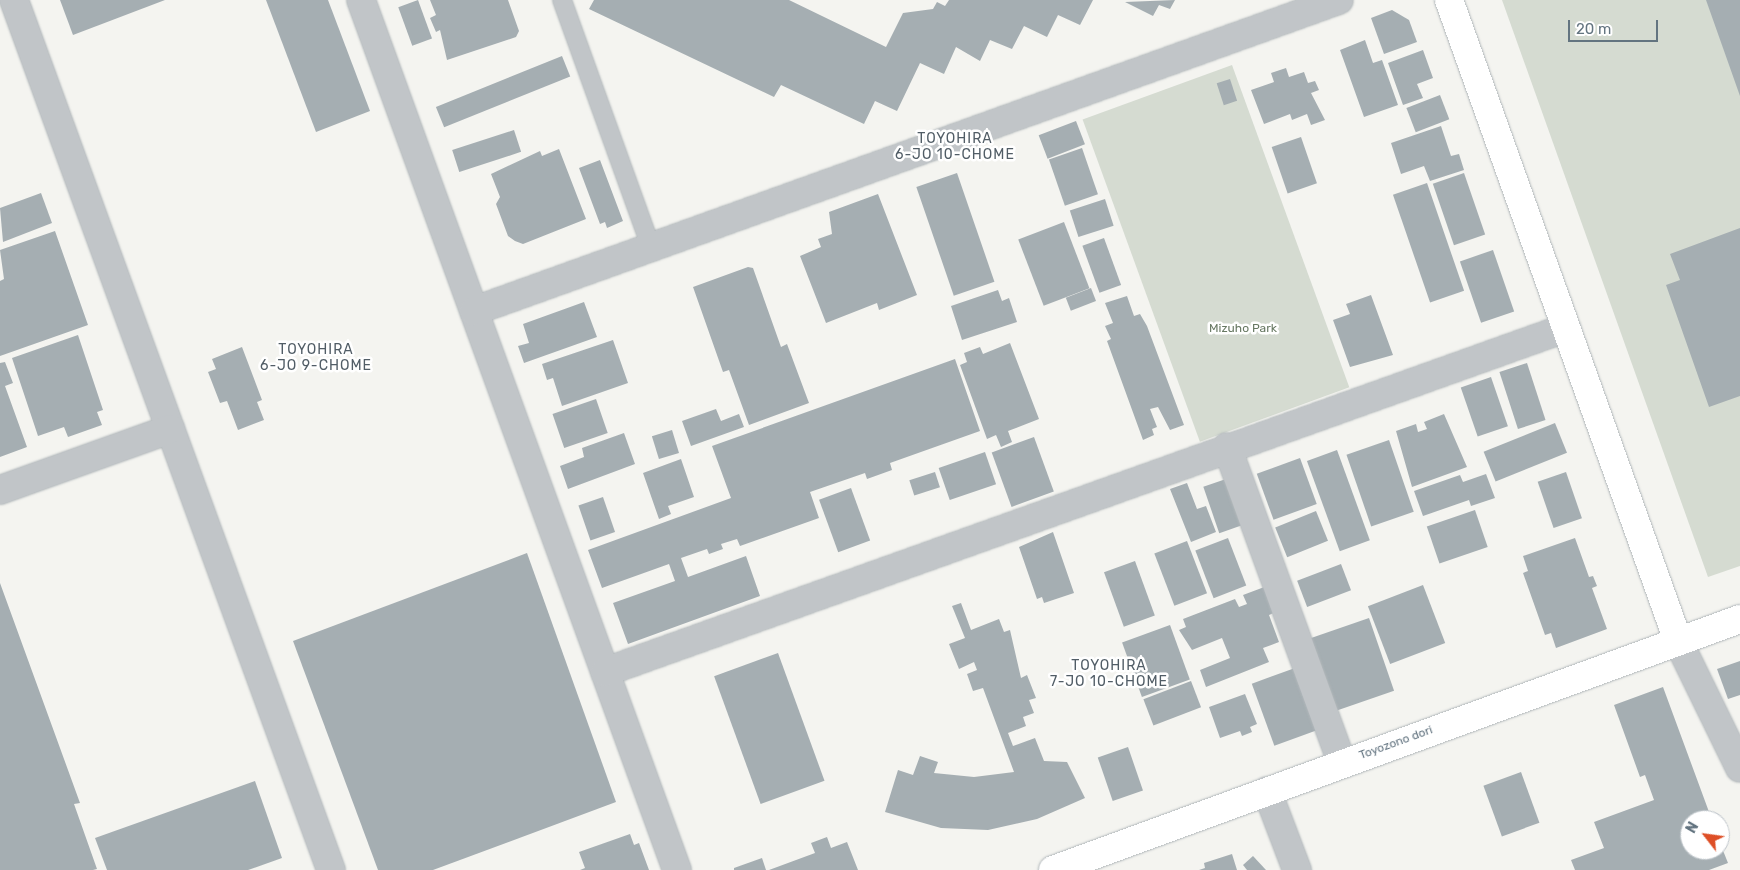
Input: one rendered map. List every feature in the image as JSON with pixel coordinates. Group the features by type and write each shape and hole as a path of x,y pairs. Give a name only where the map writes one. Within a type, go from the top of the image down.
{"street":[{"path":"14,0 330,870"},
{"path":"361,0 677,870"},
{"path":"474,311 1339,0"},
{"path":"1449,0 1678,641 1740,768"},
{"path":"605,672 1227,447 1566,328"},
{"path":"0,490 170,429"},
{"path":"1227,447 1342,763"},
{"name":"Toyozono dori","path":"1052,870 1740,619"},
{"path":"1267,791 1297,870"}],"lane":[{"path":"562,0 651,247"}],"green space":[{"path":"1502,0 1740,0 1740,566 1708,577"},
{"name":"Mizuho Park","path":"1232,65 1349,387 1200,442 1083,119"}],"building":[{"path":"60,0 165,0 73,35"},
{"path":"266,0 328,0 370,111 316,132"},
{"path":"418,0 432,39 412,46 398,7"},
{"path":"430,0 508,0 519,31 516,37 447,60 440,30 436,32 430,18 436,15"},
{"path":"594,0 789,0 886,47 903,13 933,9 937,2 945,6 949,0 1093,0 1080,25 1058,15 1047,37 1024,26 1012,49 990,40 980,61 956,47 944,74 920,63 897,111 875,101 864,124 781,85 774,97 589,9"},
{"path":"1175,0 1170,9 1159,5 1153,16 1125,2"},
{"path":"1706,0 1740,0 1740,96"},
{"path":"1392,10 1409,20 1417,42 1384,54 1371,18"},
{"path":"1365,40 1373,63 1382,60 1398,105 1364,117 1340,50"},
{"path":"1423,50 1433,78 1417,84 1423,98 1403,105 1388,63"},
{"path":"562,56 570,76 444,127 436,107"},
{"path":"1286,68 1289,77 1304,72 1308,83 1315,81 1319,90 1311,93 1325,120 1311,125 1307,114 1292,120 1290,114 1264,124 1251,90 1274,82 1271,73"},
{"path":"1230,79 1237,101 1224,105 1217,83"},
{"path":"1440,95 1449,119 1416,132 1406,108"},
{"path":"1076,121 1085,144 1048,159 1039,135"},
{"path":"1441,126 1451,156 1459,154 1464,170 1430,181 1424,166 1401,174 1391,143"},
{"path":"514,130 521,152 459,172 452,150"},
{"path":"1301,137 1317,183 1288,193 1272,147"},
{"path":"1082,148 1098,194 1065,206 1049,159"},
{"path":"559,149 586,219 523,244 515,241 508,236 496,204 500,197 491,174 540,151 542,156"},
{"path":"600,160 623,221 607,228 605,222 600,224 579,168"},
{"path":"957,173 994,282 954,296 916,187"},
{"path":"1464,173 1485,234 1454,245 1433,184"},
{"path":"1427,183 1464,291 1430,303 1393,195"},
{"path":"41,193 52,223 3,242 0,208"},
{"path":"878,194 917,295 879,310 877,303 826,323 800,256 821,247 818,239 832,234 829,212"},
{"path":"1105,199 1114,226 1078,237 1070,210"},
{"path":"1064,222 1089,288 1044,306 1018,240"},
{"path":"1740,228 1740,396 1709,407 1666,285 1680,280 1670,254"},
{"path":"55,231 88,325 0,356 0,281 4,279 0,250"},
{"path":"1104,238 1121,285 1099,293 1082,246"},
{"path":"1493,250 1514,311 1481,323 1460,261"},
{"path":"748,267 753,268 781,347 787,344 809,403 749,425 729,370 723,372 693,287"},
{"path":"1091,288 1096,301 1071,311 1066,298"},
{"path":"998,290 1002,301 1009,298 1017,322 962,340 951,306"},
{"path":"1371,295 1393,355 1350,367 1333,320 1350,314 1346,304"},
{"path":"1127,296 1134,316 1140,314 1147,326 1184,425 1170,430 1158,407 1150,409 1157,427 1152,429 1154,435 1143,440 1107,341 1111,339 1105,326 1113,323 1105,303"},
{"path":"584,302 597,337 524,363 518,346 529,343 523,324"},
{"path":"78,335 103,410 97,412 102,425 68,437 64,427 38,436 12,358"},
{"path":"613,340 628,383 562,406 553,378 547,380 542,364"},
{"path":"1010,343 1039,419 1008,431 1012,442 1001,447 996,435 987,439 960,365 967,362 964,353 980,347 983,354"},
{"path":"242,347 262,400 257,402 264,420 238,430 227,401 220,403 208,372 216,369 212,359"},
{"path":"955,359 980,431 890,463 892,470 867,479 865,473 810,492 819,518 740,546 737,539 721,544 723,549 709,554 707,549 681,558 688,577 746,556 760,596 628,644 613,603 675,581 669,564 602,588 588,550 731,498 712,446"},
{"path":"5,362 13,383 5,386 27,447 0,457 0,363"},
{"path":"1527,363 1546,420 1518,429 1499,372"},
{"path":"1491,377 1508,426 1478,437 1461,387"},
{"path":"596,399 608,433 564,448 553,414"},
{"path":"716,409 721,421 739,414 744,427 691,446 682,421"},
{"path":"1444,414 1467,467 1412,487 1396,431 1416,424 1418,432 1427,429 1424,422"},
{"path":"1555,423 1567,453 1496,482 1484,452"},
{"path":"672,430 679,453 659,459 652,436"},
{"path":"624,433 635,464 568,489 560,466 584,457 582,448"},
{"path":"1034,437 1054,492 1012,507 992,452"},
{"path":"1389,440 1414,512 1371,527 1346,455"},
{"path":"1337,450 1370,540 1340,551 1307,461"},
{"path":"985,452 996,484 950,500 939,468"},
{"path":"1300,458 1317,504 1274,520 1257,474"},
{"path":"681,459 694,497 668,506 671,514 659,519 643,473"},
{"path":"935,472 940,487 914,496 909,480"},
{"path":"1566,472 1582,518 1554,528 1538,482"},
{"path":"1486,474 1495,498 1471,506 1469,500 1423,516 1414,491 1460,475 1463,482"},
{"path":"1226,479 1242,525 1219,533 1203,487"},
{"path":"1187,483 1197,509 1206,506 1216,532 1191,542 1170,489"},
{"path":"851,488 870,541 838,552 819,500"},
{"path":"603,497 615,532 590,540 578,505"},
{"path":"1475,510 1488,547 1439,563 1427,527"},
{"path":"1316,511 1328,541 1287,557 1275,527"},
{"path":"1053,532 1074,593 1044,603 1042,597 1037,599 1019,547"},
{"path":"1228,538 1246,586 1214,598 1195,551"},
{"path":"1575,538 1589,577 1593,576 1597,586 1592,588 1607,629 1556,648 1551,633 1545,635 1523,573 1528,571 1523,556"},
{"path":"1187,541 1207,593 1174,606 1154,554"},
{"path":"527,553 616,802 433,870 378,870 293,641"},
{"path":"1135,561 1155,616 1124,627 1104,572"},
{"path":"1341,564 1351,590 1307,607 1297,581"},
{"path":"0,583 80,803 74,804 97,869 0,870"},
{"path":"1423,585 1445,643 1390,664 1368,606"},
{"path":"1267,586 1276,612 1269,615 1279,642 1263,648 1269,662 1206,687 1200,670 1230,658 1222,638 1192,650 1179,630 1186,627 1183,619 1235,599 1239,607 1247,604 1243,595"},
{"path":"961,603 971,630 999,619 1004,632 1010,630 1021,678 1027,675 1036,698 1029,700 1034,713 1023,717 1026,726 1008,733 1013,746 1035,738 1044,761 1067,762 1085,798 1037,819 988,830 941,828 885,812 898,770 913,775 920,756 938,762 934,773 974,777 1014,772 983,688 973,691 967,674 977,670 974,662 959,669 949,644 965,638 952,606"},
{"path":"1369,618 1394,691 1333,712 1308,639"},
{"path":"1170,625 1190,680 1142,697 1122,642"},
{"path":"778,653 825,781 761,804 714,676"},
{"path":"1740,661 1740,695 1728,699 1717,669"},
{"path":"1295,668 1318,730 1274,746 1252,684"},
{"path":"1191,681 1201,707 1153,725 1143,699"},
{"path":"1663,687 1708,810 1680,810 1680,860 1727,860 1728,863 1709,870 1575,870 1571,860 1604,848 1594,822 1654,800 1645,775 1640,777 1614,705"},
{"path":"1245,694 1257,724 1250,727 1252,732 1242,736 1240,731 1220,738 1209,707"},
{"path":"1128,747 1143,790 1113,801 1098,757"},
{"path":"1521,772 1539,823 1502,836 1483,786"},
{"path":"255,781 282,858 248,870 107,870 95,838"},
{"path":"630,834 634,845 639,843 649,870 580,870 585,868 579,852"},
{"path":"827,837 831,848 847,842 858,870 769,870 815,853 811,843"},
{"path":"1232,854 1237,870 1199,870 1205,868 1204,863"},
{"path":"1253,856 1266,870 1247,870 1243,865"},
{"path":"762,858 766,870 734,870 734,868"}],"district":[{"name":"TOYOHIRA 6-JO 10-CHOME","path":"955,148"},
{"name":"TOYOHIRA 6-JO 9-CHOME","path":"316,358"},
{"name":"TOYOHIRA 7-JO 10-CHOME","path":"1109,674"}]}
